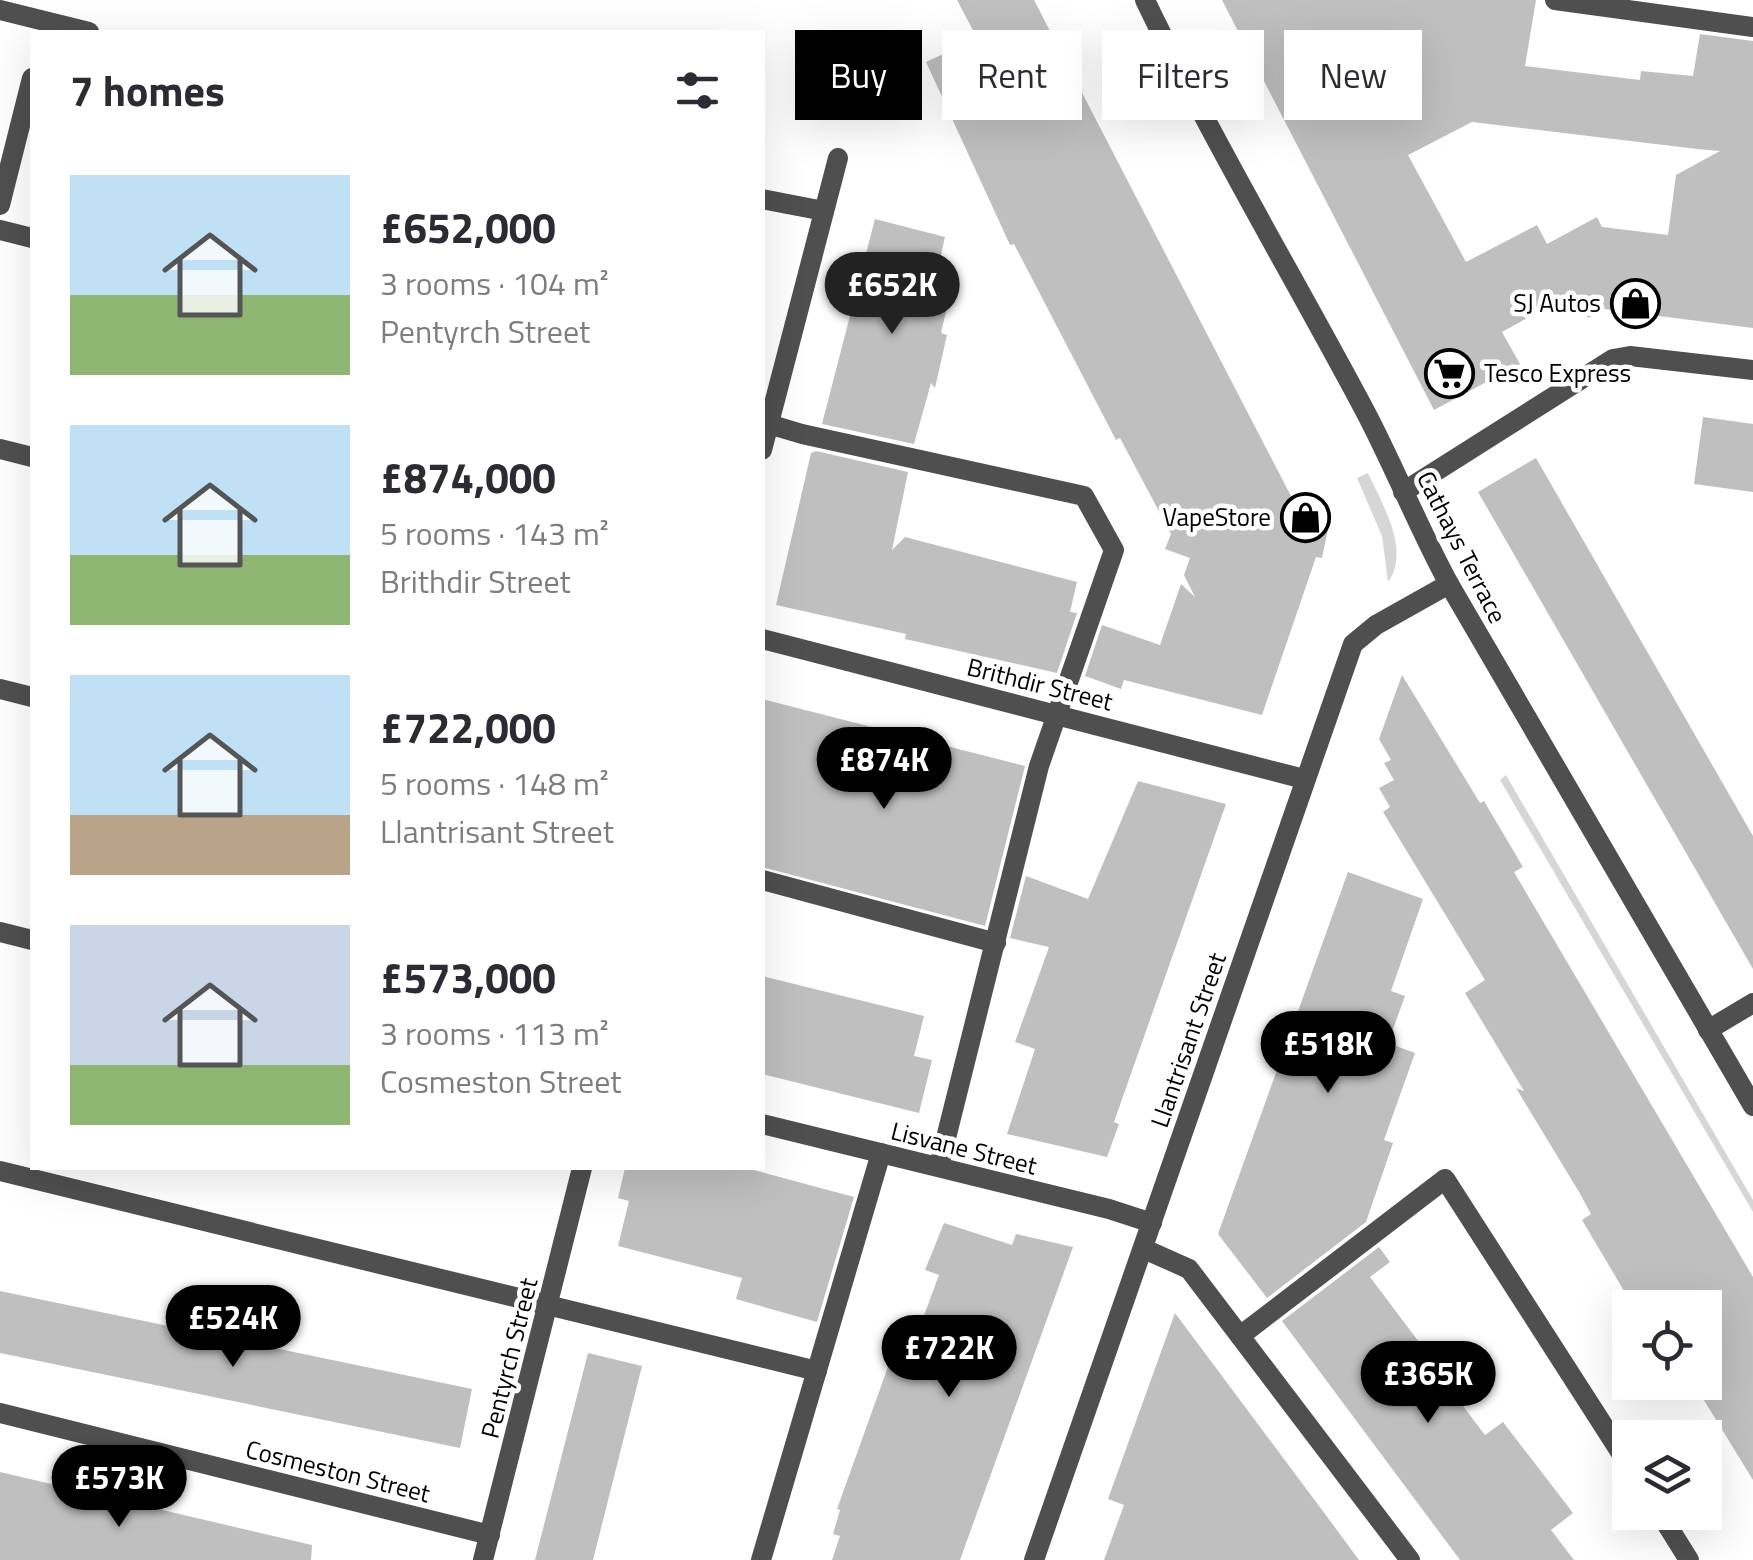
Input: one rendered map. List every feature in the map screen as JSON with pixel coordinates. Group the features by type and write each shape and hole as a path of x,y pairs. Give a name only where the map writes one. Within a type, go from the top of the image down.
{"street":[{"name":"Cathays Terrace","path":"1145,0 1199,108 1368,416 1448,584 1753,1106"},
{"path":"1555,0 1753,27"},
{"path":"0,10 45,27 71,30"},
{"path":"0,205 30,86"},
{"path":"838,158 766,423 1084,496 1114,550 1040,766 939,1166"},
{"path":"765,200 824,210"},
{"path":"0,230 30,238"},
{"path":"1403,492 1613,359 1630,356 1753,370"},
{"path":"0,449 30,456"},
{"name":"Llantrisant Street","path":"1034,1560 1353,644 1376,624 1448,584"},
{"name":"Brithdir Street","path":"765,640 1304,779"},
{"path":"0,688 30,696"},
{"path":"765,881 996,943"},
{"path":"0,932 30,940"},
{"path":"1708,1030 1753,1003"},
{"name":"Lisvane Street","path":"765,1125 1152,1223"},
{"path":"761,1560 881,1153"},
{"name":"Pentyrch Street","path":"484,1560 582,1170"},
{"path":"0,1171 817,1371"},
{"path":"1240,1336 1446,1178 1612,1439"},
{"path":"1144,1249 1190,1269 1410,1560"},
{"name":"Cosmeston Street","path":"0,1413 490,1535"},
{"path":"1670,1530 1689,1560"}],"shaded area":[{"path":"1368,473 1387,513 1395,542 1397,556 1388,582 1382,536 1357,478"},
{"path":"1506,775 1753,1200 1753,1212 1500,780"}],"building":[{"path":"957,0 1034,0 1050,30 973,30"},
{"path":"1222,0 1536,0 1525,66 1640,80 1641,71 1693,76 1700,34 1753,41 1753,328 1604,309 1588,318 1574,292 1502,332 1520,364 1434,410 1284,120 1422,120 1422,30 1284,30 1284,120 1264,81 1264,30 1238,30","holes":["1472,122 1720,151 1676,175 1668,235 1602,227 1597,217 1547,244 1537,225 1466,262 1408,155"]},
{"path":"942,54 942,97 926,62"},
{"path":"1082,93 1293,500 1306,492 1328,529 1322,558 1316,557 1262,715 1124,680 1121,689 1085,676 1102,625 1160,645 1181,584 1195,597 1184,575 1190,558 1165,549 1171,534 1120,438 1116,440 1014,244 1010,245 953,120 1082,120"},
{"path":"875,219 945,237 934,286 951,289 941,333 947,335 935,388 931,383 914,444 822,424"},
{"path":"1703,417 1753,424 1753,492 1694,484"},
{"path":"811,453 908,472 892,550 905,537 1077,582 1070,612 1077,613 1057,673 776,605"},
{"path":"1536,458 1753,836 1753,969 1478,492"},
{"path":"1402,675 1523,867 1514,872 1753,1277 1753,1480 1722,1430 1722,1420 1716,1420 1704,1400 1722,1400 1722,1290 1623,1290 1582,1220 1591,1214 1465,993 1485,980 1383,812 1390,807 1379,788 1394,780 1384,763 1391,760 1379,739"},
{"path":"765,700 1025,766 985,926 765,868"},
{"path":"1138,781 1226,804 1114,1122 1119,1124 1107,1157 1007,1134 1035,1049 1015,1042 1049,947 1010,938 1026,876 1088,899"},
{"path":"1348,872 1423,899 1391,991 1405,996 1388,1043 1415,1053 1384,1140 1393,1143 1366,1222 1267,1298 1218,1234"},
{"path":"765,977 924,1016 914,1056 932,1060 919,1113 765,1075"},
{"path":"625,1170 753,1170 854,1197 817,1322 736,1299 742,1278 618,1246 629,1201 618,1198"},
{"path":"944,1223 1012,1245 1016,1234 1073,1247 960,1560 832,1560 840,1536 833,1534 840,1510 837,1509 894,1350 909,1356 939,1275 925,1270"},
{"path":"1379,1247 1390,1262 1370,1277 1431,1358 1428,1360 1485,1435 1503,1422 1573,1513 1551,1530 1574,1560 1460,1560 1282,1321"},
{"path":"0,1291 472,1389 460,1448 0,1353"},
{"path":"1175,1313 1359,1560 1104,1560 1124,1505 1108,1499"},
{"path":"588,1353 642,1366 593,1560 535,1560"},
{"path":"0,1472 312,1545 311,1560 0,1560"}],"place":[{"name":"SJ Autos","path":"1636,303"},
{"name":"Tesco Express","path":"1449,373"},
{"name":"VapeStore","path":"1306,517"}]}
